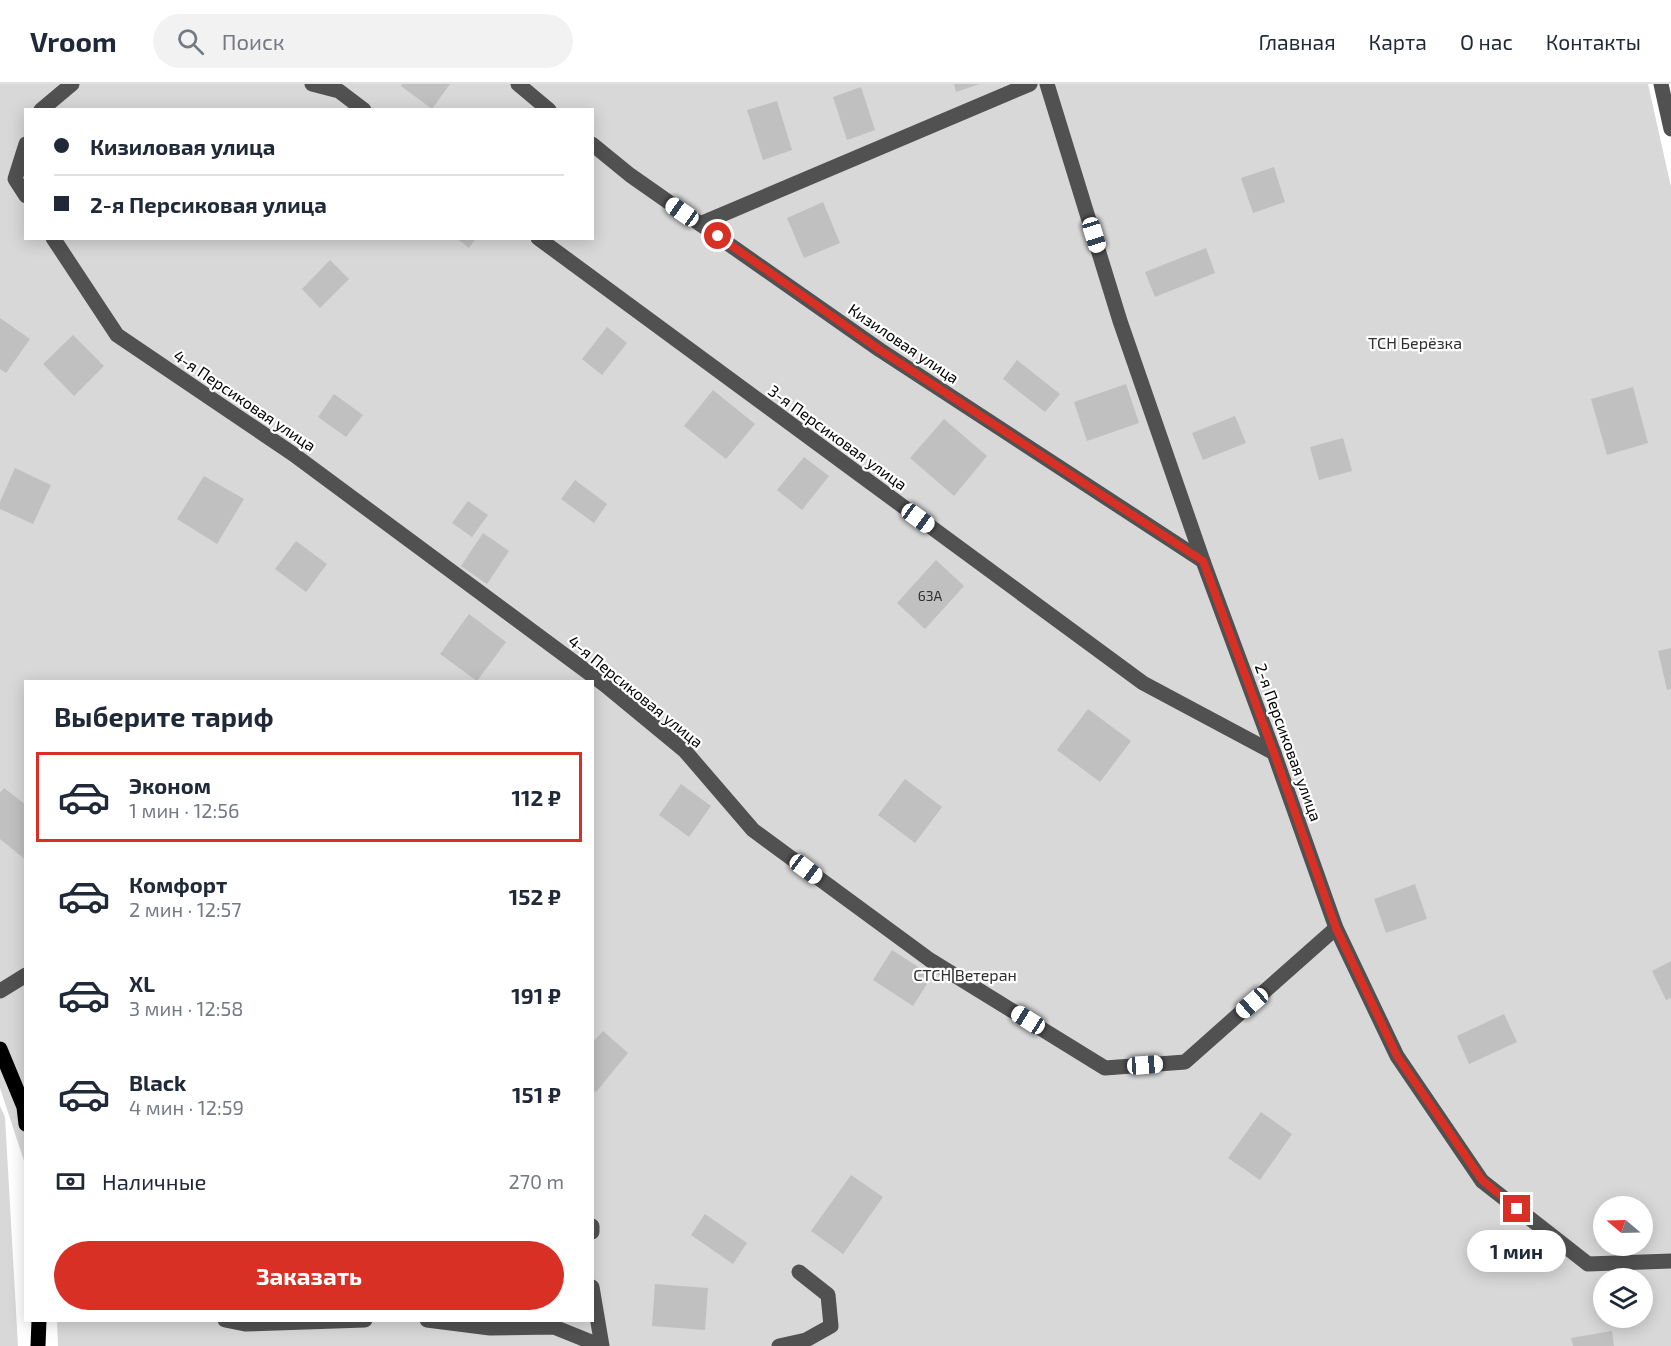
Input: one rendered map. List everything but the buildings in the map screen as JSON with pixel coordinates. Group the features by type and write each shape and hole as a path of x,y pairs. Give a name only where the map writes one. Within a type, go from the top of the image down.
{"main road":[{"path":"0,1049 24,1107"},
{"path":"39,1322 39,1346"}],"lane":[{"path":"43,108 72,84"},
{"path":"312,84 339,91 361,108"},
{"path":"518,84 547,108"},
{"path":"700,224 1030,84"},
{"name":"2-я Персиковая улица","path":"1047,84 1120,321 1203,561 1336,928 1397,1056 1482,1180 1588,1264 1671,1261"},
{"path":"1661,84 1671,129"},
{"name":"Кизиловая улица","path":"594,146 630,175 880,350 1203,561"},
{"path":"24,150 15,179 24,193"},
{"name":"4-я Персиковая улица","path":"55,240 117,335 293,454 606,685 685,751 753,830 930,960 1106,1068 1185,1062 1336,928"},
{"name":"3-я Персиковая улица","path":"541,240 1143,682 1274,753"},
{"path":"0,991 24,976"},
{"path":"779,1346 806,1341 831,1326 828,1295 799,1272"},
{"path":"594,1300 601,1346"},
{"path":"235,1322 245,1324 304,1322"},
{"path":"443,1322 490,1328 554,1327 601,1346"}],"green space":[{"name":"СТСН Ветеран","path":"0,84 1648,84 1671,187 1671,1346 58,1346 57,1322 594,1322 594,680 24,680 24,1161 0,1088"},
{"path":"0,1106 5,1117 18,1346 0,1346"}],"route":[{"path":"718,236 880,350 1203,561 1336,928 1397,1056 1482,1180 1517,1209"}],"park label":[{"name":"ТСН Берёзка","path":"1415,342"}]}
